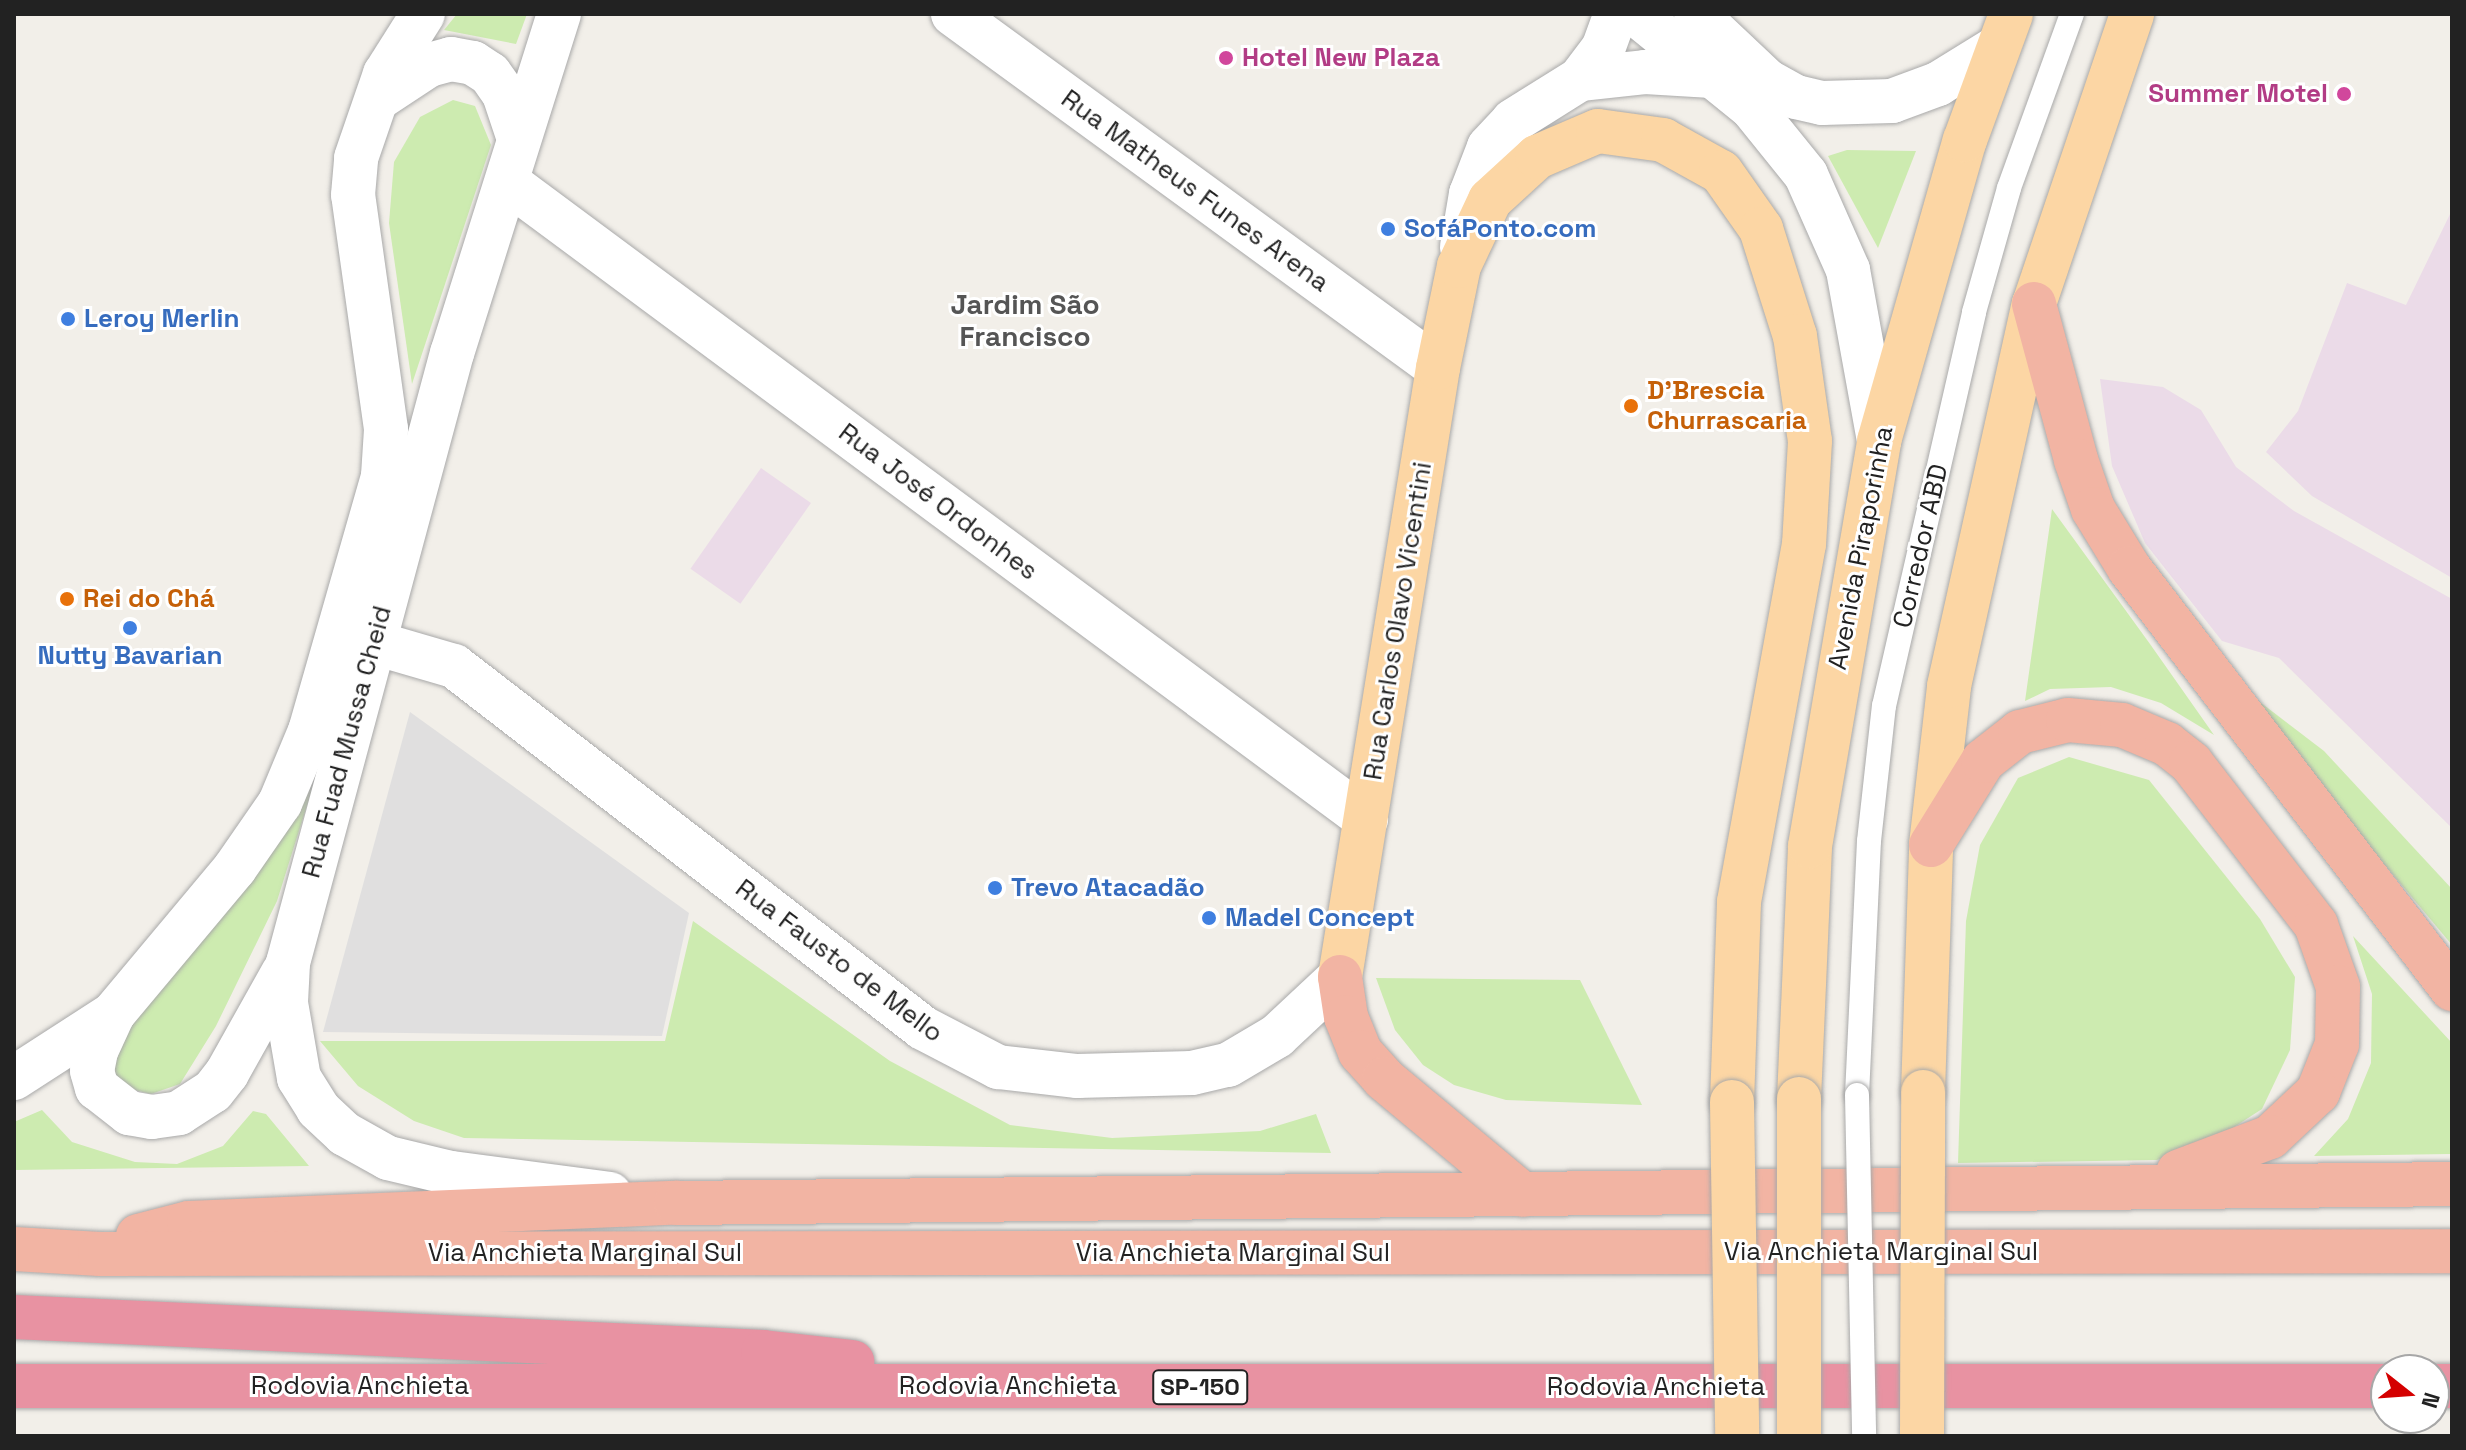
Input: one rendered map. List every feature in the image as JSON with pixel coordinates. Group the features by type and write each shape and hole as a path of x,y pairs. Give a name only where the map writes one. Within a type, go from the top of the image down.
{"highway":[{"path":"2034,304 2076,460 2093,509 2122,556 2452,989"},
{"path":"1931,845 1983,761 2020,732 2068,720 2122,725 2167,744 2191,763 2316,925 2338,987 2337,1044 2318,1092 2270,1137 2138,1184"},
{"path":"1340,977 1346,1017 1360,1052 1384,1079 1523,1195"},
{"path":"100,1254 148,1231 189,1223 676,1203 1523,1195 2138,1184 2452,1184"},
{"name":"Via Anchieta Marginal Sul","path":"14,1249 100,1254 2452,1251"},
{"path":"14,1317 763,1352 1081,1386"},
{"name":"Rodovia Anchieta","path":"14,1386 2370,1386"}],"main road":[{"path":"1922,1436 1923,1092 1931,845 1949,686 2034,304 2132,14"},
{"name":"Avenida Piraporinha","path":"1799,1436 1799,1099 1810,846 1879,441 1960,155 2004,31"},
{"name":"Rua Carlos Olavo Vicentini","path":"1340,977 1438,368 1459,266 1490,200 1512,175 1577,138 1615,130 1637,133 1705,160 1748,205 1784,293 1806,403 1804,544 1773,715"},
{"path":"1737,1436 1732,1102 1739,902 1773,715 1879,441"}],"street":[{"name":"Rua Fuad Mussa Cheid","path":"14,1078 113,1014 235,868 280,803 310,731 383,476 386,429 353,195 356,158 372,104 423,14"},
{"name":"Rua Fuad Mussa Cheid","path":"559,14 519,139 510,184 452,353 288,963 288,1036 299,1078 318,1109 345,1134 388,1158 451,1173 676,1203"},
{"name":"Rua Matheus Funes Arena","path":"953,14 1438,368"},
{"name":"Rua Carlos Olavo Vicentini","path":"1459,266 1473,184 1489,147 1513,121 1580,79 1603,49 1616,14"},
{"path":"1636,14 1774,132 1812,189 1848,270 1879,441"},
{"path":"1696,14 1767,81 1796,97 1822,103 1892,101 1938,84 2004,31"},
{"path":"372,104 429,65 451,59 473,63 490,74 504,94 519,139"},
{"path":"1580,79 1645,72 1712,76"},
{"name":"Rua José Ordonhes","path":"510,184 1366,819"},
{"name":"Rua Fausto de Mello","path":"375,643 454,666 923,1028 998,1067 1077,1076 1192,1073 1228,1065 1277,1036 1340,977"},
{"path":"113,1014 96,1051 92,1071 97,1088 129,1113 152,1117 179,1113 213,1091 234,1063 288,963"}],"lane":[{"name":"Corredor ABD","path":"1864,1436 1857,1095 1869,841 1884,706 1974,312 2009,188 2072,14"}],"shaded area":[{"path":"2452,210 2452,578 2312,496 2266,452 2298,411 2347,283 2406,305"},
{"path":"2100,379 2163,387 2201,410 2236,467 2294,511 2452,599 2452,828 2279,658 2222,641 2145,543 2112,466"},
{"path":"761,468 811,503 740,604 690,569"},
{"path":"410,712 689,913 662,1036 323,1032"}],"green space":[{"path":"457,14 527,14 516,44 444,30"},
{"path":"453,100 475,106 491,145 412,384 389,223 394,162 420,117"},
{"path":"1847,150 1916,151 1878,248 1828,156"},
{"path":"2052,509 2214,735 2161,703 2111,687 2050,689 2025,701"},
{"path":"2226,676 2324,751 2452,889 2452,945"},
{"path":"2069,757 2149,780 2260,919 2295,977 2290,1050 2262,1109 2214,1140 2157,1160 1958,1163 1966,921 1980,845 2018,778"},
{"path":"315,780 277,901 216,1026 180,1084 151,1094 123,1087 104,1065 108,1039 256,875"},
{"path":"693,921 890,1061 1010,1125 1112,1138 1260,1131 1316,1114 1331,1153 464,1138 414,1121 358,1086 320,1041 665,1041"},
{"path":"2353,936 2452,1043 2452,1154 2314,1156 2348,1119 2371,1063 2372,994"},
{"path":"1376,978 1580,980 1642,1105 1506,1100 1454,1085 1423,1065 1395,1030"},
{"path":"42,1110 72,1142 135,1162 177,1164 223,1146 253,1111 266,1114 309,1166 14,1170 14,1122"}],"place":[{"name":"Hotel New Plaza","path":"1226,58"},
{"name":"Summer Motel","path":"2344,94"},
{"name":"SofáPonto.com","path":"1388,229"},
{"name":"Leroy Merlin","path":"68,319"},
{"name":"D’Brescia Churrascaria","path":"1631,406"},
{"name":"Rei do Chá","path":"67,599"},
{"name":"Nutty Bavarian","path":"130,628"},
{"name":"Trevo Atacadão","path":"995,888"},
{"name":"Madel Concept","path":"1209,918"}],"district":[{"name":"Jardim São Francisco","path":"1025,320"}]}
